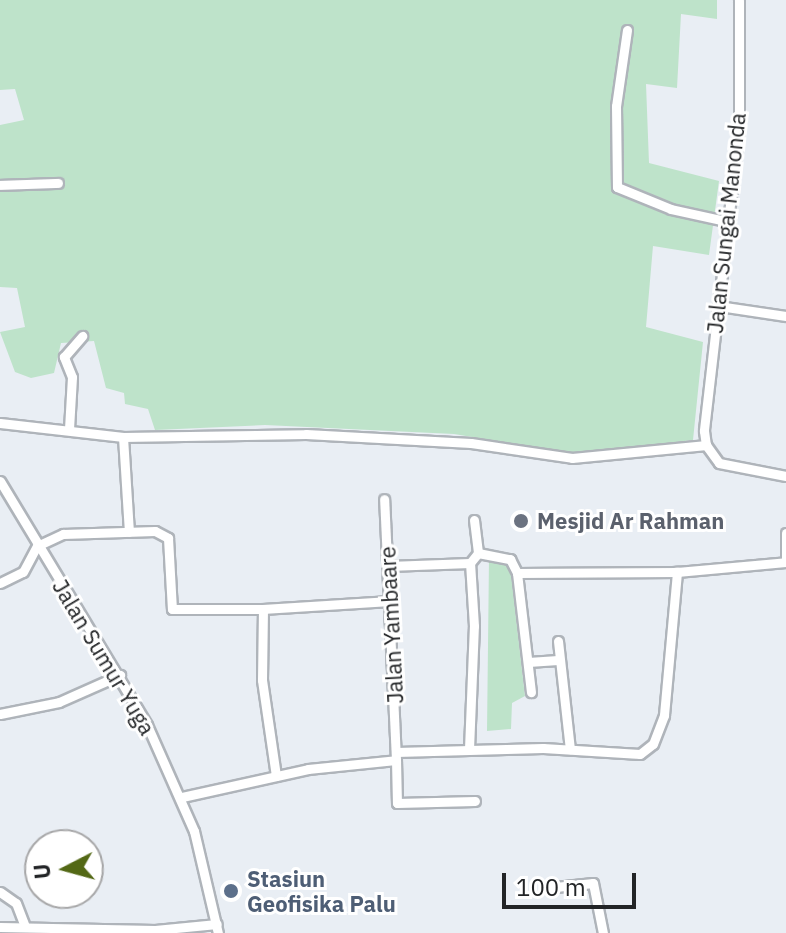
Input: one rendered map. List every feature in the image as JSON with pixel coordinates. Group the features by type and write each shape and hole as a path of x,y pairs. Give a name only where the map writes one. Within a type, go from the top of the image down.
{"street":[{"name":"Jalan Sungai Manonda","path":"706,445 706,401 730,222 739,127 739,0"},
{"path":"627,30 616,106 617,187 671,209 730,222"},
{"path":"0,185 58,183"},
{"path":"719,306 786,316"},
{"path":"69,429 72,377 64,357 82,336"},
{"path":"0,423 123,437 223,435 471,443 572,458 706,445 719,463 786,476"},
{"path":"123,437 129,532"},
{"name":"Jalan Sumur Yuga","path":"0,481 37,546 120,675 182,797 218,929"},
{"name":"Jalan Yambaare","path":"384,499 397,803 475,801"},
{"path":"469,749 474,626 470,563 478,553 474,520"},
{"path":"0,583 23,572 37,546 69,533 129,532 167,536 172,609 263,609 390,601"},
{"path":"517,573 677,572 786,561 786,533"},
{"path":"478,553 510,559 517,573 531,692"},
{"path":"388,566 470,563"},
{"path":"182,797 276,776 396,756 469,749 570,749 640,754 653,744 664,715 677,572"},
{"path":"263,609 262,680 276,776"},
{"path":"558,641 558,660 570,717 570,749"},
{"path":"528,662 558,660"},
{"path":"0,714 59,702 120,675"},
{"path":"546,888 593,883 603,933"},
{"path":"0,892 16,903 25,926"},
{"path":"0,927 218,929"}],"green space":[{"path":"0,0 717,0 717,19 681,14 677,88 646,84 649,163 719,181 709,255 653,246 646,327 703,342 693,440 575,454 454,434 265,425 155,430 148,409 125,404 124,393 106,388 94,341 61,343 54,373 31,378 15,372 0,332 25,327 17,288 0,287 0,125 24,120 15,89 0,90"},
{"path":"489,558 510,566 525,696 512,703 511,729 487,731"}],"place":[{"name":"Mesjid Ar Rahman","path":"521,521"},
{"name":"Stasiun Geofisika Palu","path":"231,891"}]}
